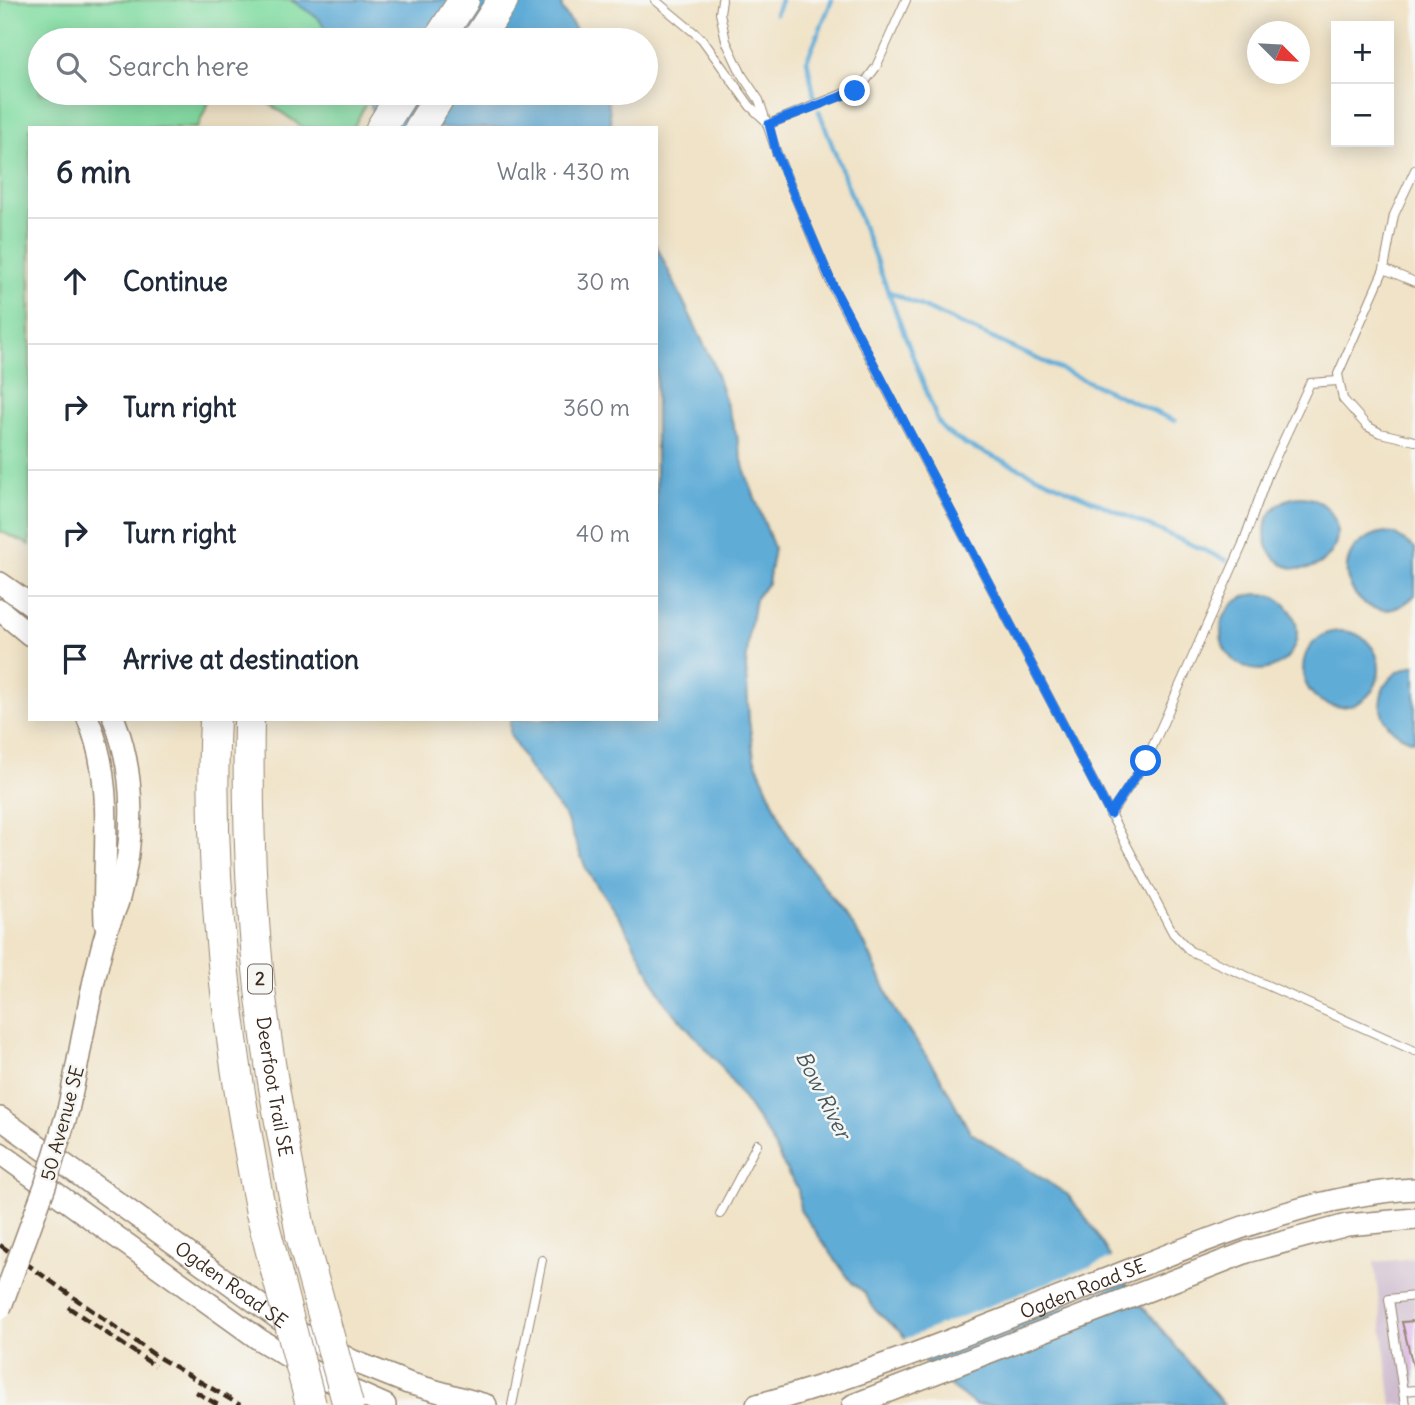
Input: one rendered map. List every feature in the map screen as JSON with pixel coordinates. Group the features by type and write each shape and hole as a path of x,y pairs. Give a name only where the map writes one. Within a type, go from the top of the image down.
{"highway":[{"path":"446,28 464,0"},
{"path":"485,28 503,0"},
{"path":"382,126 395,105"},
{"path":"421,126 434,105"},
{"name":"Deerfoot Trail SE","path":"215,721 215,796 225,977 244,1127 261,1213 311,1405"},
{"name":"Deerfoot Trail SE","path":"249,721 250,843 262,1001 270,1061 301,1235 348,1405"}],"street":[{"path":"0,583 28,603"},
{"path":"0,610 28,633"},
{"name":"50 Avenue SE","path":"89,721 102,762 108,806 106,932"},
{"name":"50 Avenue SE","path":"0,1309 45,1186 68,1110 106,932 119,899 128,856 131,803 126,764 115,721"},
{"name":"Ogden Road SE","path":"0,1118 296,1331 353,1361 408,1383 486,1405"},
{"name":"Ogden Road SE","path":"0,1153 260,1340 324,1378 385,1405"},
{"name":"Ogden Road SE","path":"757,1405 862,1374 1243,1226 1327,1203 1415,1189"},
{"name":"Ogden Road SE","path":"853,1405 1247,1252 1347,1225 1415,1219"}],"lane":[{"path":"655,0 702,39 750,106 769,124"},
{"path":"722,0 720,13 726,41 742,75 760,100 776,152 834,288 1173,933 1190,951 1415,1051"},
{"path":"769,124 862,86 876,67 906,0"},
{"path":"1415,170 1394,215 1384,269 1338,374 1343,399 1367,426 1380,433 1415,441"},
{"path":"1384,269 1415,282"},
{"path":"1110,814 1146,761 1242,546 1268,474 1310,383 1338,381"},
{"path":"720,1214 757,1144"},
{"path":"512,1405 542,1260"},
{"path":"1405,1405 1389,1298 1415,1296"},
{"path":"1403,1391 1415,1390"}],"shaded area":[{"path":"1415,1258 1415,1405 1392,1405 1374,1262"}],"green space":[{"path":"0,0 291,0 318,18 325,28 28,28 28,105 208,105 198,126 28,126 28,544 0,531"},
{"path":"271,105 365,105 354,126 301,126"}],"water":[{"path":"291,0 562,0 562,9 575,28 325,28 318,18"},
{"path":"370,105 608,105 612,126 380,126"},
{"name":"Bow River","path":"658,249 713,363 736,433 744,469 774,548 768,583 755,599 746,667 754,758 789,838 865,944 895,1010 941,1078 970,1132 1068,1195 1093,1228 1133,1295 1224,1405 975,1405 932,1371 901,1333 875,1310 864,1292 852,1283 800,1210 798,1188 769,1136 718,1062 666,1004 624,925 587,871 566,818 529,768 510,734 510,721 658,721"},
{"path":"1308,497 1327,507 1335,519 1335,547 1327,559 1315,567 1294,569 1275,559 1267,547 1265,526 1275,507 1287,499"},
{"path":"1380,533 1394,534 1415,548 1415,595 1397,608 1379,609 1364,603 1353,591 1347,575 1349,559 1359,544"},
{"path":"1259,594 1274,597 1286,605 1294,617 1297,632 1294,647 1286,659 1274,667 1259,670 1244,667 1232,659 1224,647 1221,632 1224,617 1232,605 1244,597"},
{"path":"1334,631 1348,631 1362,637 1373,648 1379,669 1376,684 1368,696 1348,707 1334,707 1320,701 1309,690 1303,676 1303,662 1309,648 1320,637"},
{"path":"1415,665 1415,741 1400,735 1389,726 1380,703 1389,680 1400,671"}],"pier":[{"path":"1114,1257 1128,1280 919,1362 902,1340"}],"building":[{"path":"1415,1321 1415,1370 1414,1370 1402,1322"}],"waterway":[{"path":"776,14 781,0"},
{"path":"815,100 807,60 832,0"},
{"path":"819,111 938,422 946,432 965,444 1226,560"},
{"path":"890,292 1175,421"}],"railway":[{"path":"0,1245 156,1356 240,1405"},
{"path":"68,1307 155,1366"},
{"path":"196,1392 218,1405"}],"route":[{"path":"855,91 769,124 776,152 834,288 1110,814 1146,761"}]}
